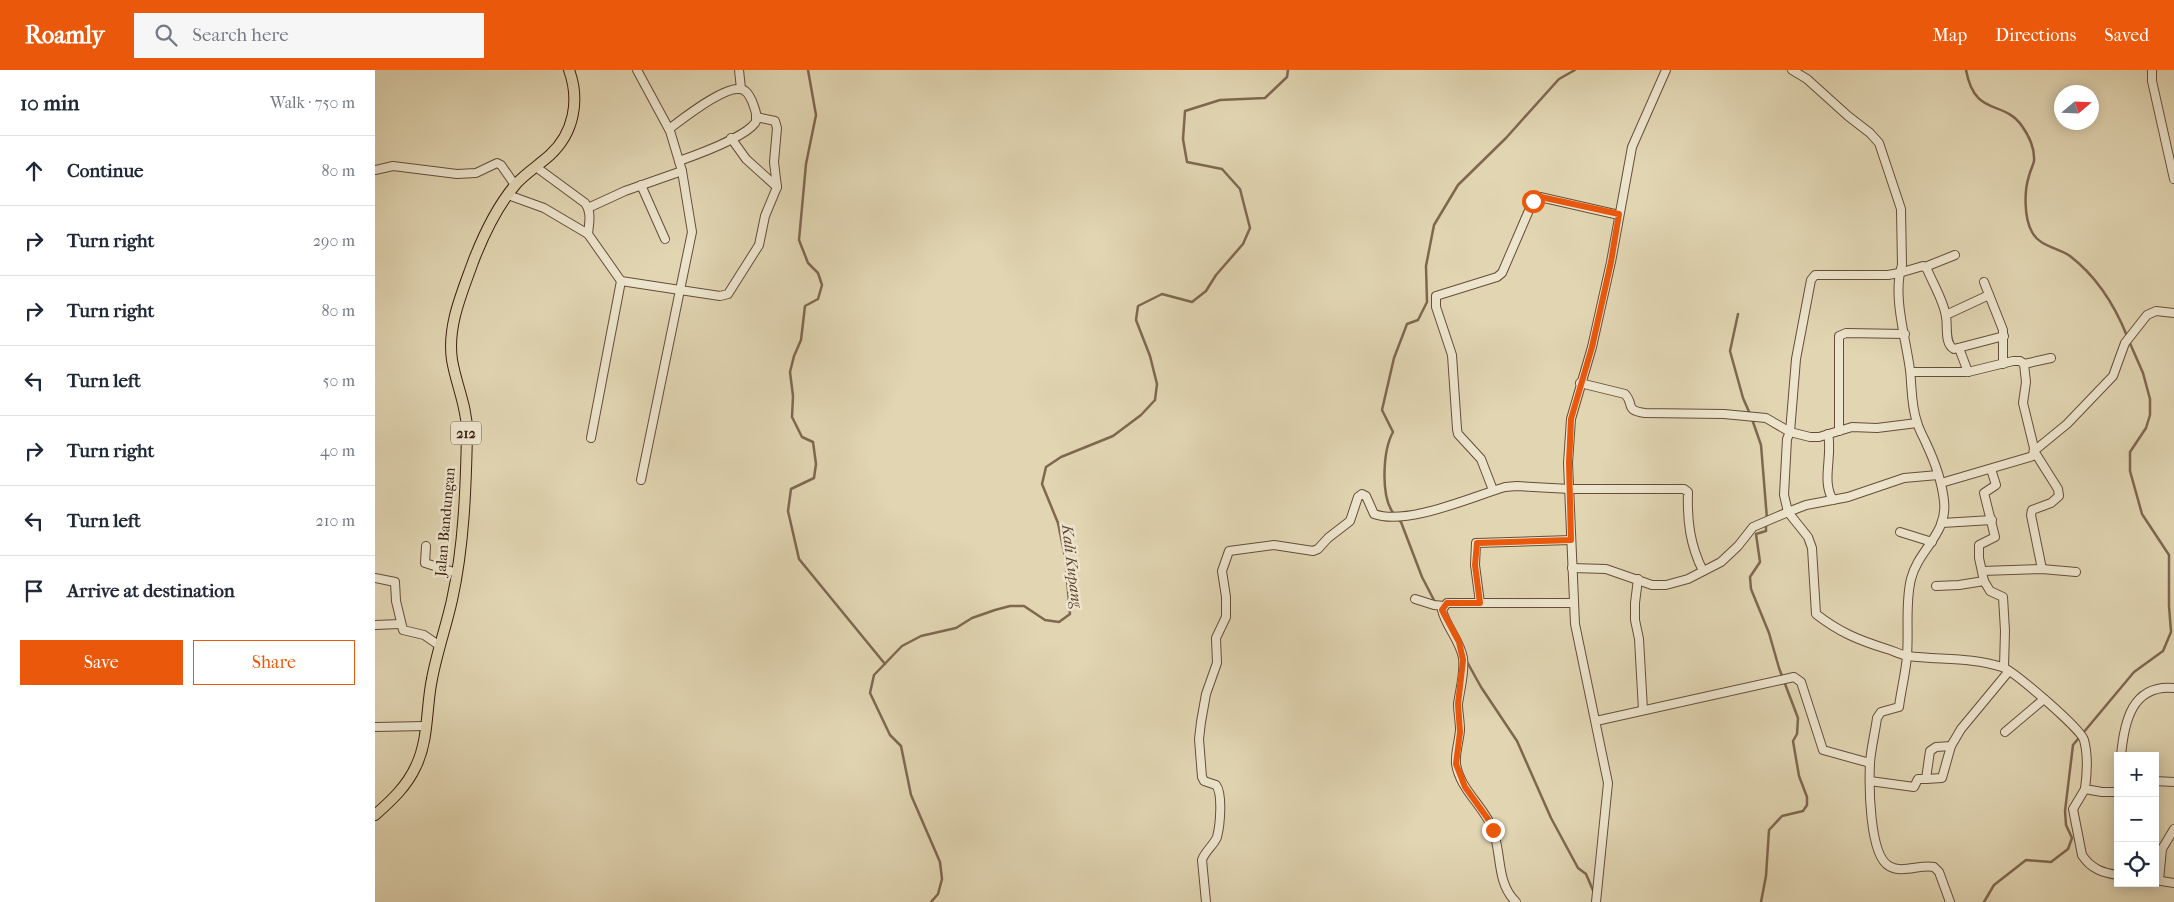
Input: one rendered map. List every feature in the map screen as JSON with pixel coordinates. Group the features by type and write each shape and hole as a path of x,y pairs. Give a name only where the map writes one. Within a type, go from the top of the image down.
{"main road":[{"name":"Jalan Bandungan","path":"375,815 394,798 412,774 420,757 432,676 457,573 463,511 467,428 452,359 452,336 457,307 477,253 509,195 515,186 552,153 568,130 574,115 576,101 574,85 569,70"}],"street":[{"path":"637,70 669,129 682,171 692,232 641,480"},
{"path":"679,161 709,151 754,124 756,117 751,97 741,89 739,70"},
{"path":"1596,902 1608,783 1578,642 1574,603 1569,463 1571,419 1592,347 1609,272 1631,147 1666,70"},
{"path":"1792,70 1807,79 1879,143 1903,217 1902,265 1899,273 1900,308 1911,372 1917,423 1941,483 1945,518 1915,567 1910,580 1907,656 1899,707 1879,714 1870,763 1870,781 1874,836 1884,863 1890,867 1900,869 1934,868 1939,872 1950,902"},
{"path":"2152,70 2152,81 2174,179"},
{"path":"669,129 689,114 728,91 741,89"},
{"path":"621,281 720,296 728,294 759,245 765,216 777,187 774,162 777,128 775,121 756,117"},
{"path":"731,138 746,158 777,187"},
{"path":"375,170 393,166 457,174 476,173 497,163 501,165 515,186"},
{"path":"536,166 579,198 588,208 590,218 588,234"},
{"path":"588,208 641,185 682,171"},
{"path":"641,185 665,239"},
{"path":"509,195 544,208 588,234 621,281 591,438"},
{"path":"1493,490 1481,459 1458,434 1452,354 1436,307 1436,296 1497,277 1503,273 1536,198 1541,197 1619,214"},
{"path":"1955,255 1925,267 1920,266 1899,273 1819,275 1813,277 1796,359 1790,432 1787,439 1784,495 1788,512 1811,543 1816,614 1832,627 1854,639 1907,656 1979,662 2007,669 2044,699 2079,732 2083,739 2086,777 2085,789 2073,809 2082,856 2102,873 2114,874"},
{"path":"1925,267 1946,315 1948,342 1951,348 1959,348 2004,336"},
{"path":"1984,282 2004,336 2003,364"},
{"path":"1946,315 1989,295"},
{"path":"1941,483 2033,456 2035,451 2073,418 2113,376 2125,343 2147,315 2155,311 2174,314"},
{"path":"1839,431 1839,336 1846,333 1905,334"},
{"path":"1959,348 1968,372"},
{"path":"1911,372 1968,372 2020,361 2023,364 2051,358"},
{"path":"2023,364 2026,382 2023,403 2035,451 2058,489 2059,496 2051,503 2032,510 2031,515 2043,570"},
{"path":"1581,383 1625,394 1628,396 1630,408 1633,411 1645,413 1724,414 1766,418 1790,432 1810,437 1852,427 1877,428 1917,423"},
{"path":"1828,434 1831,448 1827,482 1829,494 1833,500"},
{"path":"1870,781 1914,787 1918,779 1942,778 1951,746 1961,729 2007,669 2003,597 1990,592 1984,580 1979,558 1979,545 1995,537 1983,492 1995,485 1991,469"},
{"path":"1572,568 1606,569 1652,585 1666,585 1687,579 1721,562 1738,546 1753,527 1788,512 1806,505 1848,497 1909,477 1938,475"},
{"path":"1206,902 1202,860 1204,854 1217,837 1220,821 1220,792 1217,785 1205,781 1202,777 1199,739 1203,706 1217,663 1216,638 1226,617 1226,597 1222,571 1227,553 1233,550 1274,545 1313,551 1318,549 1328,538 1350,521 1358,496 1362,494 1366,496 1374,514 1406,518 1493,490 1517,486 1570,490 1687,490 1688,527 1695,553 1703,571"},
{"path":"1942,524 1992,520"},
{"path":"1900,532 1932,542"},
{"path":"1480,603 1475,565 1476,543 1571,540"},
{"path":"425,546 425,563 457,573"},
{"path":"1982,572 2043,570 2076,572"},
{"path":"375,578 395,582 400,624 405,631 424,635 440,646"},
{"path":"1639,579 1635,603 1635,620 1639,639 1643,710"},
{"path":"1936,586 1959,585 1984,580"},
{"path":"1415,598 1434,605 1444,606 1455,602 1574,603"},
{"path":"1444,606 1443,615 1461,647 1463,660 1458,704 1460,732 1456,764 1465,787 1488,819 1493,830 1508,893 1516,902"},
{"path":"375,625 400,624"},
{"path":"1596,721 1794,677 1801,682 1823,750 1870,763"},
{"path":"2122,752 2132,706 2138,699 2156,688 2161,686 2174,688"},
{"path":"2005,732 2044,699"},
{"path":"375,727 426,726"},
{"path":"1926,779 1930,751 1936,747 1951,746"},
{"path":"2159,781 2174,782"},
{"path":"2085,789 2114,792"},
{"path":"2159,870 2163,849 2174,831"},
{"path":"2159,880 2174,883"}],"waterway":[{"path":"808,70 816,115 806,164 799,240 808,263 818,273 822,285 818,299 805,306 801,340 790,372 793,396 792,417 802,437 813,442 816,464 814,478 791,489 788,511 799,559 885,664"},
{"name":"Kali Kupang","path":"931,902 938,894 942,879 940,862 911,795 901,746 890,735 870,693 874,675 902,646 921,636 956,628 972,618 995,610 1010,606 1024,606 1045,620 1059,622 1070,614 1065,557 1058,523 1042,484 1046,467 1061,457 1113,436 1141,415 1155,400 1157,384 1150,356 1136,320 1138,306 1162,294 1192,302 1206,291 1216,275 1243,244 1250,228 1240,189 1222,169 1187,162 1183,139 1185,111 1220,100 1265,98 1287,77 1288,70"},
{"path":"1394,514 1387,497 1384,473 1387,450 1393,432 1382,410 1394,358 1407,324 1418,320 1427,302 1426,266 1434,225 1458,185 1506,138 1559,79 1575,70"},
{"path":"1966,70 1970,85 1976,95 1983,102 2015,118 2031,142 2034,151 2034,161 2027,182 2026,204 2027,219 2035,237 2044,244 2070,256 2088,273 2111,303 2127,336"},
{"path":"1738,314 1730,351 1743,398 1750,414"},
{"path":"1984,902 1994,885 2026,860 2051,862 2068,849 2072,838 2066,825 2065,811 2073,745 2134,672 2163,651 2171,632 2169,555 2142,514 2130,471 2130,452 2146,428 2150,415 2150,399 2143,373 2129,341"},
{"path":"1752,419 1761,445 1767,519"},
{"path":"1397,518 1401,522 1422,577 1436,604"},
{"path":"1761,902 1766,876 1769,830 1782,816 1803,811 1807,805 1807,797 1799,776 1793,741 1797,734 1798,718 1779,668 1769,633 1751,589 1750,577 1760,562 1756,534 1766,531 1766,524"},
{"path":"1466,660 1481,687 1517,741 1551,818 1578,868 1586,874 1595,895"}],"route":[{"path":"1493,830 1488,819 1465,787 1456,764 1460,732 1458,704 1463,660 1459,642 1442,610 1447,603 1480,603 1475,565 1476,543 1571,540 1569,463 1571,419 1592,347 1611,262 1619,214 1541,197 1533,201"}]}
